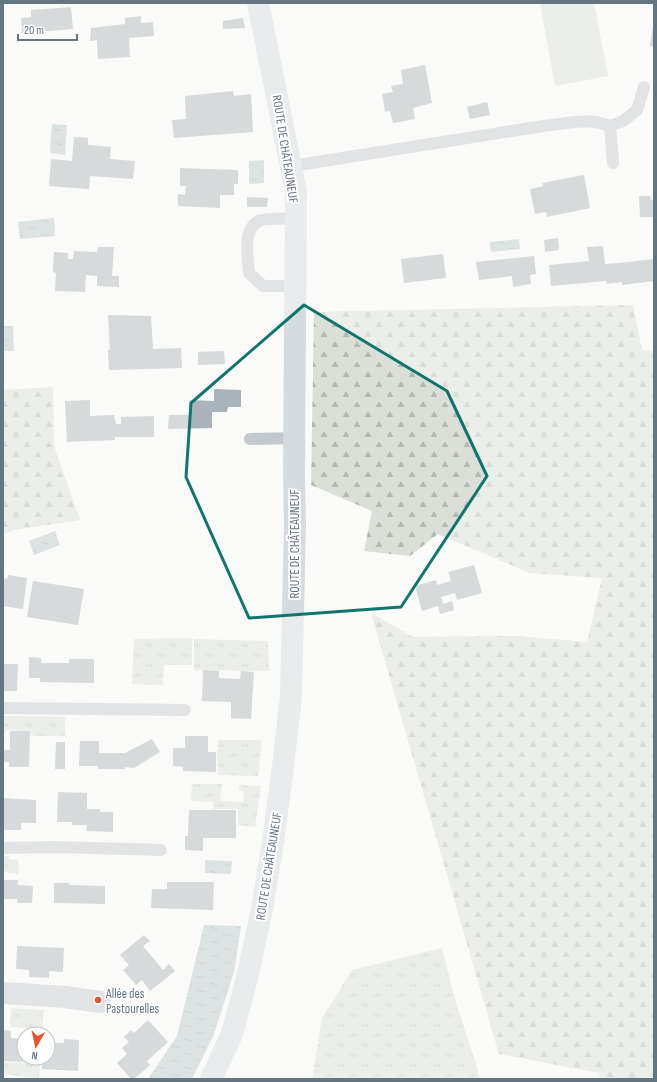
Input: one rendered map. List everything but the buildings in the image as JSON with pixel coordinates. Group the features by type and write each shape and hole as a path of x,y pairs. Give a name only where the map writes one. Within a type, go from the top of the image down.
{"main road":[{"name":"ROUTE DE CHÂTEAUNEUF","path":"211,1079 232,1034 248,974 262,909 284,767 291,696 295,524 296,192 292,166 258,3"}],"street":[{"path":"3,994 66,996 100,1002"}],"lane":[{"path":"292,166 573,122 598,122 610,126 623,121 637,110 644,87"},
{"path":"610,126 613,163"},
{"path":"296,218 259,220 249,230 247,247 249,273 263,286 296,286"},
{"path":"250,439 295,438"},
{"path":"3,708 185,710"},
{"path":"3,848 55,847 161,850"}],"highlighted area":[{"path":"304,305 447,391 487,476 401,607 249,618 186,477 191,403"}],"green space":[{"path":"540,3 594,3 608,76 555,86"},
{"path":"633,305 642,350 654,351 654,1079 600,1079 599,1073 499,1054 371,613 413,637 515,636 587,642 602,578 530,573 438,534 410,556 364,551 372,511 311,485 314,312"},
{"path":"53,387 54,446 80,520 14,530 3,534 3,390"},
{"path":"192,638 192,665 164,665 163,685 132,684 134,639"},
{"path":"194,639 268,641 269,671 194,670"},
{"path":"3,716 65,717 65,736 31,736 30,731 6,730 5,733 3,733"},
{"path":"219,740 262,740 258,776 218,775 217,752"},
{"path":"192,784 222,784 220,801 243,802 244,792 239,790 239,785 261,786 255,827 238,825 238,809 213,809 213,802 191,801"},
{"path":"3,856 9,856 9,859 18,859 19,874 3,872"},
{"path":"442,948 453,993 480,1079 312,1079 322,1018 352,970"},
{"path":"11,1008 44,1010 43,1026 10,1027"},
{"path":"3,1062 16,1063 16,1066 40,1066 39,1079 3,1074"}],"water":[{"path":"52,124 67,125 65,155 50,153"},
{"path":"264,160 264,183 249,184 249,161"},
{"path":"54,218 55,236 20,239 18,222"},
{"path":"519,239 520,249 491,252 490,242"},
{"path":"3,326 13,326 14,351 3,351"},
{"path":"55,531 60,545 34,555 29,541"},
{"path":"205,860 232,861 231,874 205,873"},
{"path":"204,925 241,926 234,972 214,1034 192,1079 148,1079 177,1036"}],"place":[{"name":"Allée des Pastourelles","path":"98,1000"}]}
